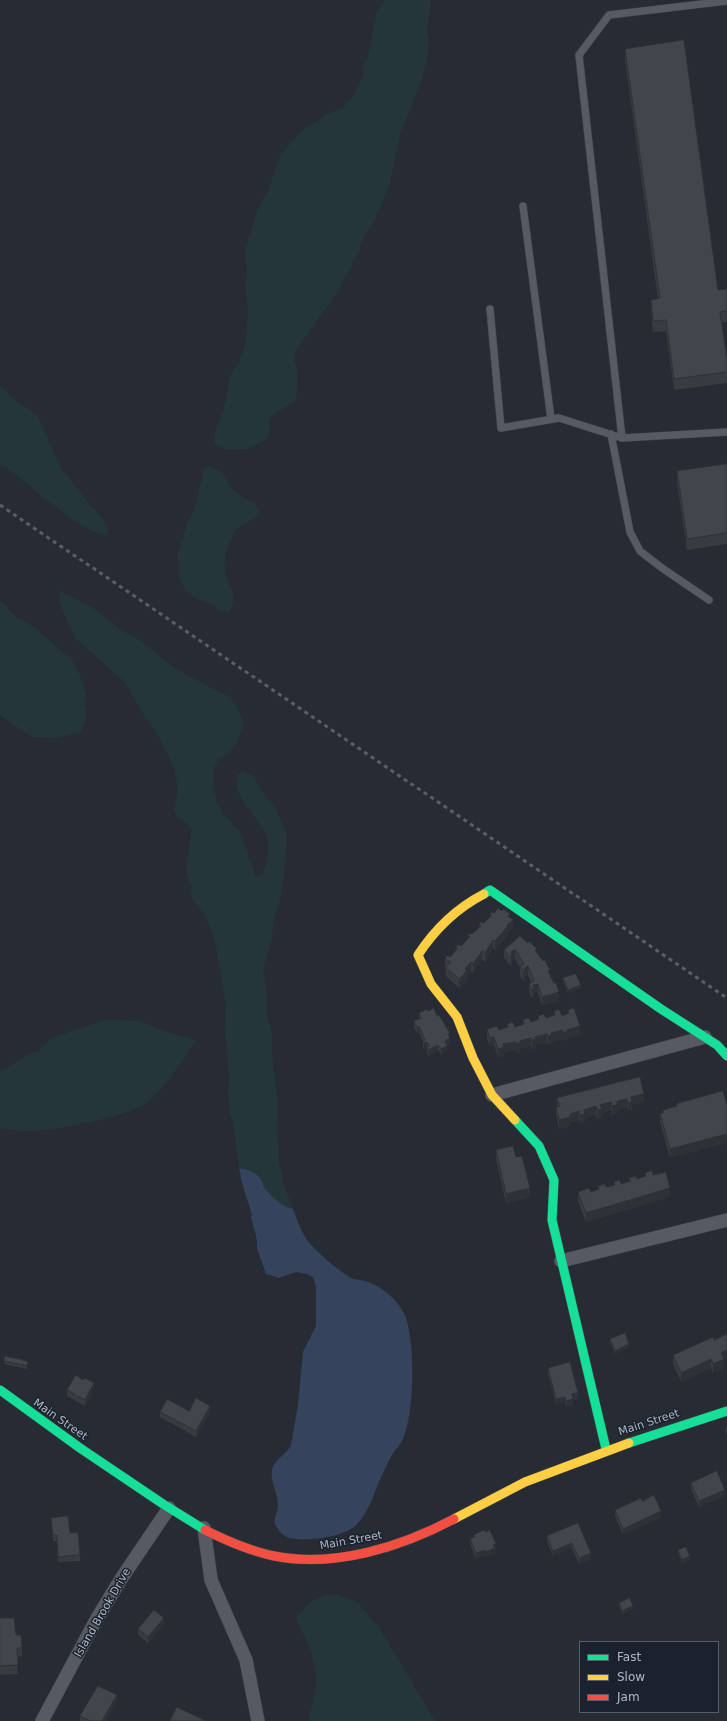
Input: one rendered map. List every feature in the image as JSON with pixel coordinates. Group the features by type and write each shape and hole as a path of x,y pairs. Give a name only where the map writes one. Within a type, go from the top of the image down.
{"street":[{"path":"606,1450 552,1220 554,1180 539,1146 492,1095 473,1058 457,1017 431,984 418,955 429,938 465,904 490,890 717,1045 727,1056"},
{"path":"492,1095 705,1037"},
{"path":"561,1262 727,1220"},
{"name":"Main Street","path":"0,1390 85,1452 169,1508 204,1528 247,1550 301,1560 329,1558 358,1553 414,1538 523,1483 606,1450 727,1411"},
{"name":"Island Brook Drive","path":"42,1721 96,1620 121,1579 169,1508"},
{"path":"204,1528 211,1580 246,1660 258,1721"}],"lane":[{"path":"622,438 579,55 609,15 727,1"},
{"path":"523,206 551,419"},
{"path":"490,309 500,428 559,418 622,438 727,432"},
{"path":"611,434 630,532 640,551 709,600"}],"shaded area":[{"path":"385,0 431,0 427,32 429,40 428,53 421,83 401,131 389,186 377,215 363,238 358,253 334,298 301,342 294,356 298,376 296,400 272,416 269,422 270,432 264,441 247,449 227,450 215,444 214,437 224,407 232,372 239,362 246,342 248,309 245,285 247,275 245,251 258,209 268,191 281,154 302,131 328,114 343,108 354,94 363,75 363,67 369,53 377,11"},
{"path":"0,386 14,400 37,415 61,468 102,518 109,530 106,534 97,533 70,517 0,463"},
{"path":"209,466 219,471 234,490 247,500 256,504 260,513 244,523 235,531 228,547 225,559 225,571 234,597 229,611 221,611 213,605 194,597 185,589 179,576 177,556 187,524 195,508 204,468"},
{"path":"60,591 90,606 124,632 135,637 175,668 226,695 236,705 244,722 237,743 228,753 218,760 214,768 213,791 221,811 240,832 256,877 262,875 268,857 268,842 257,819 242,799 237,787 237,774 244,771 246,774 252,775 268,800 275,807 287,835 284,877 279,904 274,917 272,937 263,970 267,997 266,1010 272,1035 272,1056 278,1103 277,1128 279,1163 282,1180 293,1209 281,1204 271,1196 265,1189 259,1177 252,1171 239,1168 233,1123 229,1109 228,1088 230,1074 228,1068 225,1031 226,1002 215,941 205,914 192,899 191,886 187,876 186,866 191,830 188,824 176,815 174,811 178,789 174,768 157,733 144,715 124,681 75,638 61,606 59,598"},
{"path":"0,600 15,616 34,627 72,660 79,673 86,695 84,704 86,709 86,719 80,733 53,738 32,737 0,715"},
{"path":"106,1020 137,1021 163,1031 190,1038 196,1042 163,1087 149,1101 139,1107 109,1118 54,1129 27,1131 0,1128 0,1072 33,1052 39,1051 51,1039 57,1036"},
{"path":"326,1594 340,1595 358,1603 380,1629 435,1721 309,1721 316,1677 314,1662 309,1647 296,1618 311,1602"}],"water":[{"path":"239,1168 248,1170 257,1175 271,1196 281,1204 293,1209 305,1237 319,1253 334,1266 353,1279 371,1283 384,1290 395,1300 406,1318 411,1345 412,1380 406,1429 402,1441 393,1453 364,1516 354,1527 340,1534 321,1538 293,1539 283,1535 275,1523 278,1506 272,1479 272,1471 277,1460 291,1445 298,1405 303,1352 316,1326 316,1286 313,1277 307,1274 296,1272 279,1278 266,1274 257,1248 257,1240 251,1217 252,1215"}],"building":[{"path":"684,40 718,290 727,289 727,311 720,312 727,359 727,372 674,379 666,320 653,321 651,300 660,298 625,49"},
{"path":"727,464 727,533 687,539 677,471"},
{"path":"498,908 502,911 504,909 510,914 508,916 513,920 507,925 508,926 495,941 493,940 485,953 482,951 473,964 471,962 465,969 467,971 459,979 446,967 451,962 445,959 447,955 450,957 458,948 456,947 458,944 461,946 470,937 468,936 470,933 472,934 481,926 479,924 481,922 484,923 492,915 490,914 491,912 494,913"},
{"path":"520,936 528,943 529,941 537,949 535,950 543,961 545,960 550,970 548,971 554,983 556,983 559,992 542,997 538,984 533,985 534,989 532,990 529,984 534,981 528,966 524,968 525,971 523,972 520,966 524,964 515,950 511,952 511,957 504,950"},
{"path":"576,974 581,985 568,990 563,978"},
{"path":"434,1008 437,1016 439,1015 450,1033 448,1034 450,1038 445,1041 447,1046 441,1049 438,1045 428,1050 427,1047 429,1046 427,1042 424,1043 423,1041 425,1040 419,1026 417,1027 414,1021 421,1018 419,1013 427,1009 428,1011"},
{"path":"574,1008 580,1026 567,1030 567,1032 563,1033 563,1030 551,1033 552,1036 548,1036 547,1034 535,1037 536,1039 532,1040 531,1038 520,1041 520,1043 516,1044 516,1042 503,1044 504,1047 498,1049 494,1037 490,1038 487,1029 497,1026 499,1030 508,1027 507,1024 513,1022 515,1027 524,1024 523,1020 529,1018 531,1022 539,1019 538,1016 544,1014 546,1018 555,1015 554,1011 559,1009 562,1016 569,1013 568,1010"},
{"path":"640,1077 644,1094 631,1097 632,1102 628,1103 627,1099 617,1101 617,1105 612,1106 611,1102 600,1105 602,1109 597,1110 596,1106 584,1110 585,1114 580,1115 579,1111 570,1114 570,1117 559,1120 556,1107 560,1106 557,1098"},
{"path":"723,1091 727,1105 727,1134 670,1149 660,1113 663,1113 663,1110 677,1106 676,1104"},
{"path":"513,1146 516,1157 522,1156 530,1188 506,1194 496,1150"},
{"path":"652,1171 653,1175 666,1172 670,1188 586,1213 578,1192 589,1188 591,1192 599,1189 598,1186 605,1184 606,1187 615,1185 614,1182 620,1180 621,1184 631,1181 629,1178 636,1176 637,1179 646,1176 645,1173"},
{"path":"625,1333 629,1344 615,1351 610,1339"},
{"path":"727,1334 727,1350 721,1353 724,1359 713,1364 711,1359 681,1373 673,1355 713,1337 714,1340"},
{"path":"5,1356 28,1361 27,1366 4,1361"},
{"path":"570,1362 578,1393 572,1394 573,1399 566,1401 565,1397 556,1399 548,1368"},
{"path":"76,1375 83,1380 85,1378 94,1383 85,1400 67,1390"},
{"path":"196,1398 210,1406 196,1431 160,1412 167,1399 189,1411"},
{"path":"717,1471 725,1490 699,1501 691,1483"},
{"path":"654,1495 661,1511 623,1529 615,1510 641,1498 642,1501"},
{"path":"68,1516 70,1533 78,1532 80,1555 58,1557 57,1535 53,1535 51,1518"},
{"path":"578,1523 591,1553 579,1558 572,1543 553,1551 547,1536"},
{"path":"484,1530 485,1532 490,1530 496,1544 493,1545 495,1548 485,1552 485,1550 476,1553 470,1539 474,1537 474,1535"},
{"path":"686,1547 690,1556 682,1560 678,1550"},
{"path":"630,1598 633,1606 622,1611 619,1603"},
{"path":"154,1610 164,1618 148,1637 138,1629"},
{"path":"0,1618 14,1618 16,1635 21,1635 22,1648 17,1648 18,1665 0,1666"},
{"path":"98,1686 117,1695 102,1721 90,1721 80,1716"},
{"path":"177,1707 206,1721 170,1721"}],"railway":[{"path":"0,505 727,998"}],"traffic: fast":[{"path":"484,894 490,890 661,1009 717,1045 727,1056"},
{"path":"515,1120 539,1146 554,1180 552,1220 606,1449"},
{"path":"0,1390 80,1448 163,1504 205,1530"},
{"path":"629,1443 727,1411"}],"traffic: slow":[{"path":"484,894 447,920 432,936 418,955 431,984 457,1017 473,1058 492,1095 515,1120"},
{"path":"454,1519 525,1482 629,1443"}],"traffic: jam":[{"path":"205,1530 239,1545 265,1554 297,1559 320,1559 344,1557 390,1546 434,1529 454,1519"}]}
